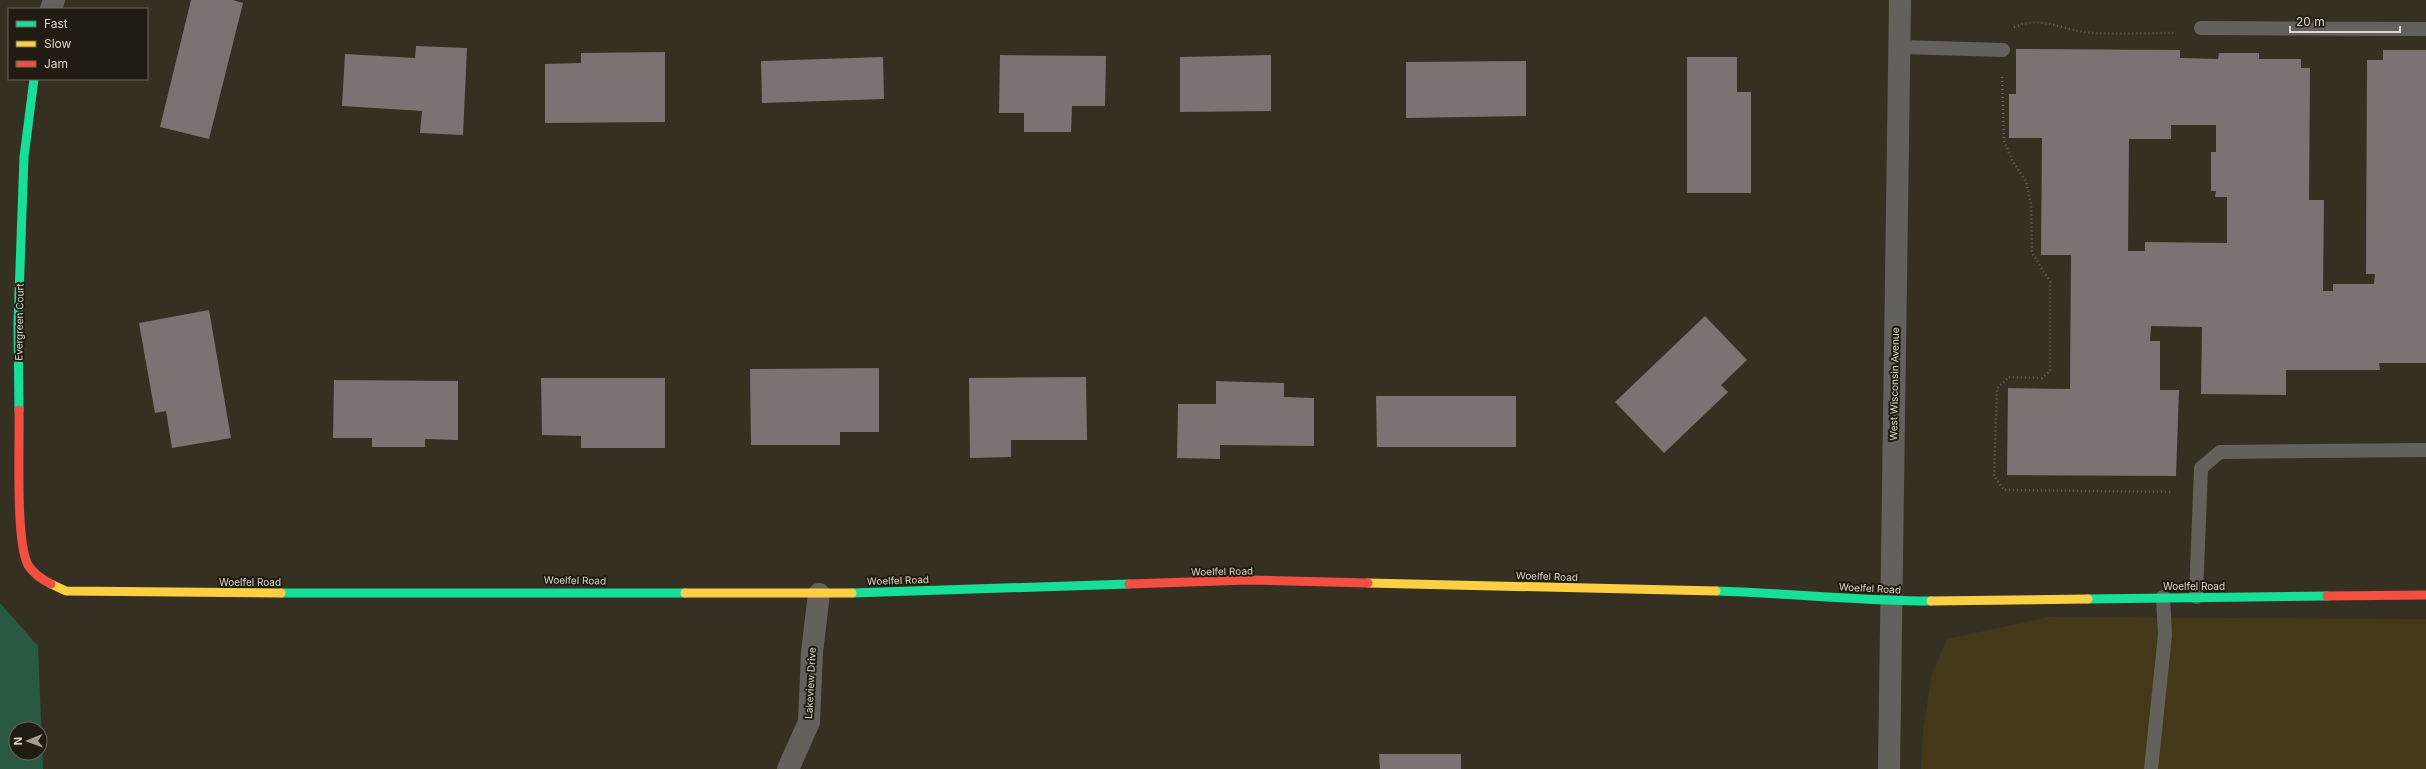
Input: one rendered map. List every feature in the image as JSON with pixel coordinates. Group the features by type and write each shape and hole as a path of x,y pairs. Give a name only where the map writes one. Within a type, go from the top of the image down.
{"street":[{"name":"West Wisconsin Avenue","path":"1889,769 1900,0"},
{"name":"Evergreen Court","path":"28,564 21,539 18,323 24,157 34,80"},
{"name":"Woelfel Road","path":"28,564 42,580 66,591 211,593 540,591 819,594 1249,580 1785,593 1892,601 2426,595"},
{"name":"Lakeview Drive","path":"788,769 809,722 812,652 819,594"}],"lane":[{"path":"2201,28 2426,29"},
{"path":"1900,47 2003,50"},
{"path":"2196,597 2201,468 2220,452 2426,450"},
{"path":"2151,769 2165,635 2164,597"}],"path":[{"path":"2200,492 2004,490 1994,476 1997,388 2009,377 2042,378 2050,371 2050,282 2032,253 2031,204 2026,181 2013,162 2004,141 2003,39 2012,28 2026,22 2046,22 2091,33 2188,33 2201,28"}],"shaded area":[{"path":"2049,617 2426,619 2426,769 1921,769 1923,731 1932,673 1947,639"}],"green space":[{"path":"0,603 38,646 41,721 8,721 8,761 43,761 43,769 0,769"}],"building":[{"path":"191,0 233,0 243,3 209,139 160,127"},
{"path":"416,46 467,48 463,135 420,133 422,111 342,106 345,54 415,58"},
{"path":"2016,49 2180,50 2180,58 2218,59 2219,53 2259,53 2259,59 2301,59 2301,68 2310,68 2309,200 2324,200 2323,291 2333,291 2333,284 2374,284 2375,274 2366,274 2367,60 2383,60 2383,50 2426,50 2426,363 2379,363 2380,370 2286,370 2286,395 2201,394 2202,327 2151,326 2150,341 2160,341 2160,390 2179,390 2176,476 2007,475 2008,388 2070,389 2071,255 2041,255 2042,138 2009,138 2009,94 2016,94","holes":["2171,125 2216,125 2216,152 2211,152 2211,191 2216,191 2215,197 2227,197 2227,243 2145,242 2145,251 2128,251 2129,139 2171,139"]},
{"path":"665,52 665,122 545,123 545,64 581,63 581,53"},
{"path":"1000,55 1106,56 1105,106 1072,106 1071,132 1024,132 1024,113 999,113"},
{"path":"1271,55 1271,111 1180,112 1180,57"},
{"path":"883,57 884,99 762,103 761,61"},
{"path":"1687,57 1737,57 1737,92 1751,92 1751,193 1687,193"},
{"path":"1526,61 1526,116 1406,118 1406,62"},
{"path":"209,310 231,438 172,448 166,411 155,413 139,323"},
{"path":"1705,316 1747,360 1721,385 1728,392 1664,453 1615,402"},
{"path":"879,368 879,432 840,432 840,445 751,445 750,369"},
{"path":"1086,377 1087,440 1011,440 1011,457 970,458 969,378"},
{"path":"541,378 665,378 665,448 581,448 581,436 542,435"},
{"path":"334,380 458,381 458,440 425,439 425,447 372,447 372,438 333,438"},
{"path":"1216,381 1284,383 1284,397 1314,398 1314,446 1220,445 1220,459 1177,458 1178,404 1216,404"},
{"path":"1376,396 1516,396 1516,447 1377,447"},
{"path":"1379,754 1461,754 1461,769 1380,769"}],"traffic: fast":[{"path":"19,410 18,323 24,157 34,80"},
{"path":"852,593 1129,584"},
{"path":"1716,591 1877,600 1931,601"},
{"path":"281,593 685,593"},
{"path":"2088,599 2327,596"}],"traffic: slow":[{"path":"1368,583 1716,591"},
{"path":"51,584 66,591 281,593"},
{"path":"685,593 852,593"},
{"path":"1931,601 2088,599"}],"traffic: jam":[{"path":"19,410 19,490 21,535 24,552 30,568 38,576 51,584"},
{"path":"1129,584 1249,580 1368,583"},
{"path":"2327,596 2426,595"}]}
